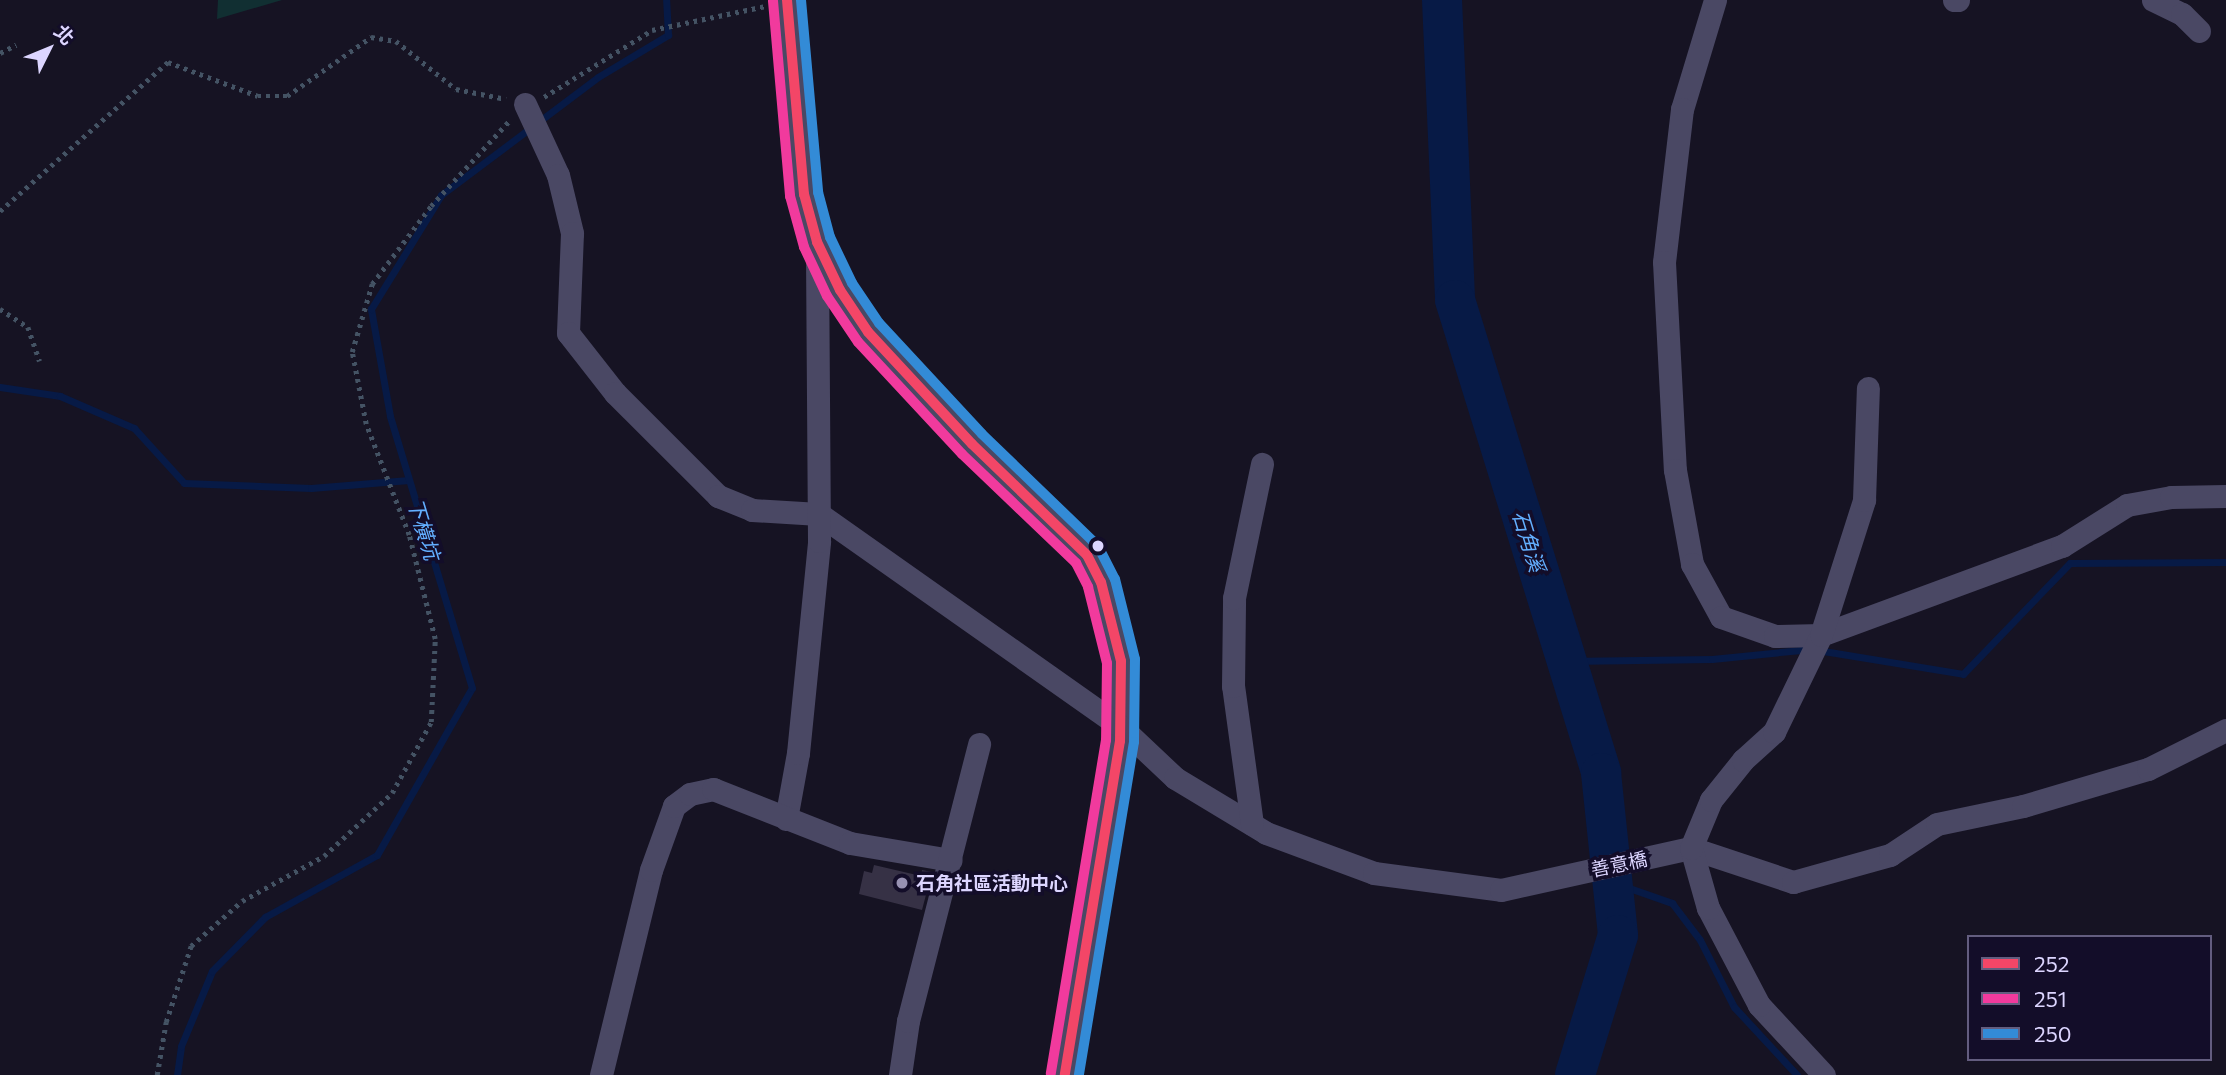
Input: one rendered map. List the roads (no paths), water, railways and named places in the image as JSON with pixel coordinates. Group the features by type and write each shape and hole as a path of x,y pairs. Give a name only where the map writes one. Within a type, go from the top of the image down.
{"street":[{"path":"1715,0 1682,109 1664,262 1675,470 1692,564 1721,617 1775,636 1821,635 2062,546 2127,505 2171,497 2226,496"},
{"path":"2153,0 2182,14 2199,32"},
{"path":"787,1 804,194 817,242 840,290 868,332 972,444 1087,555 1101,582 1121,661 1120,726 1065,1075"},
{"path":"527,107 558,175 572,233 568,333 615,393 718,496 752,510 819,514"},
{"path":"786,819 798,753 819,514 817,242"},
{"path":"1824,1075 1759,1005 1708,908 1691,848 1711,800 1743,760 1774,732 1821,635 1864,500 1868,388"},
{"path":"1252,824 1233,686 1234,598 1262,464"},
{"name":"善意橋","path":"819,514 1120,726 1175,778 1252,824 1374,873 1501,890 1691,848"},
{"path":"1691,848 1793,882 1891,855 1937,824 2023,806 2148,769 2226,730"},
{"path":"900,1075 908,1021 979,744"},
{"path":"601,1075 651,870 674,806 690,794 713,789 850,843 951,860"}],"waterway":[{"name":"下橫坑","path":"177,1075 181,1046 212,971 265,917 377,855 472,688 390,416 371,309 441,195 598,77 668,35 666,0"},
{"name":"石角溪","path":"1442,0 1455,300 1601,773 1618,935 1575,1075"},
{"path":"0,387 60,396 134,428 184,483 311,488 409,480"},
{"path":"1567,661 1712,659 1811,649 1963,674 2070,563 2226,562"},
{"path":"1612,882 1672,903 1700,940 1734,1007 1797,1075"}],"place":[{"name":"石角社區活動中心","path":"902,883"}]}
